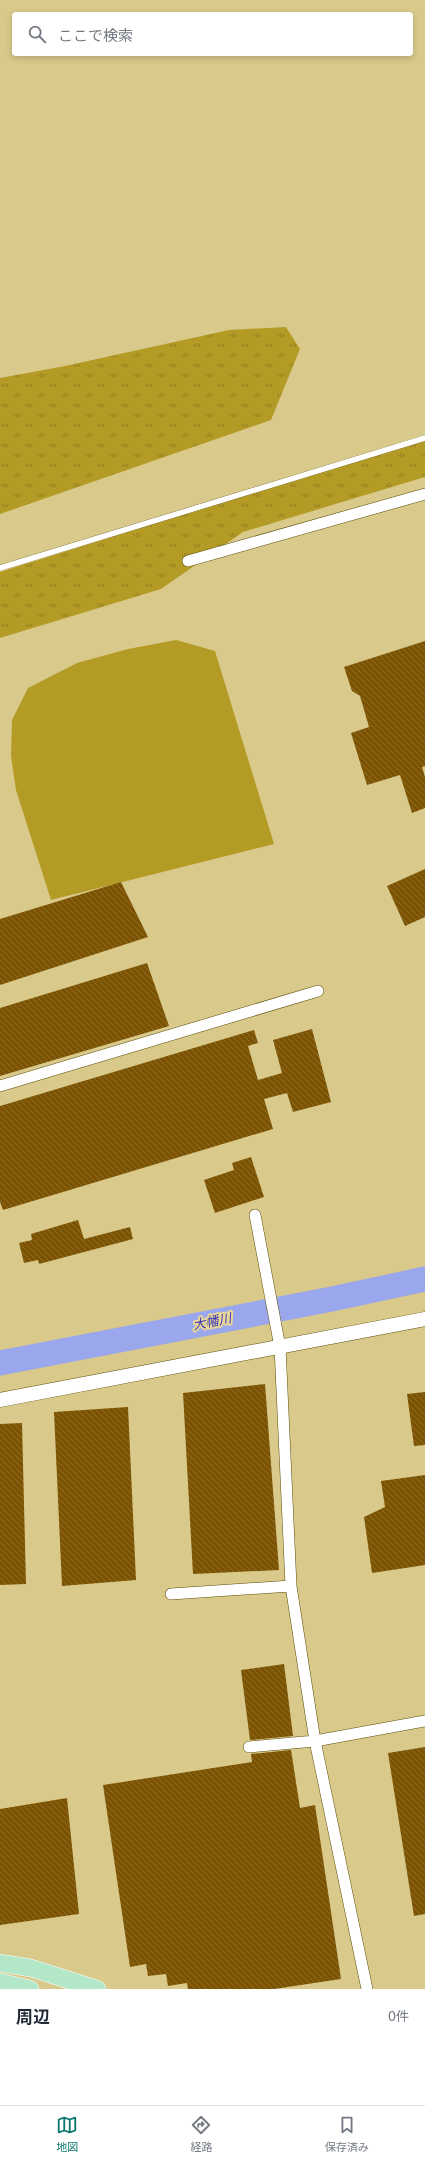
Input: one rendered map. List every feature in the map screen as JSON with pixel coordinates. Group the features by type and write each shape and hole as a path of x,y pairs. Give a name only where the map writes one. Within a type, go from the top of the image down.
{"main road":[{"path":"0,1962 31,1968 97,1989"},
{"path":"0,1982 30,1989"}],"street":[{"path":"188,561 425,494"},
{"path":"0,1086 318,991"},
{"path":"255,1215 280,1347 291,1586 315,1741 367,1989"},
{"path":"0,1400 425,1319"},
{"path":"171,1594 291,1586"},
{"path":"249,1747 315,1741 425,1721"}],"lane":[{"path":"0,568 425,438"}],"green space":[{"path":"286,327 300,349 271,420 0,514 0,378 65,366 229,330"},
{"path":"425,438 425,477 243,532 161,589 0,638 0,572"},
{"path":"176,640 215,651 274,844 51,900 16,790 11,756 12,720 28,688 77,663 128,649"}],"building":[{"path":"425,641 425,766 422,767 425,777 425,808 412,813 400,775 367,785 351,733 369,727 360,696 352,691 344,667"},
{"path":"425,869 425,917 405,926 387,886"},
{"path":"121,882 148,937 0,985 0,919"},
{"path":"147,963 169,1026 0,1076 0,1008"},
{"path":"312,1029 331,1102 293,1112 287,1093 264,1099 273,1129 3,1210 0,1202 0,1106 254,1030 258,1043 248,1046 258,1080 282,1073 273,1040"},
{"path":"251,1157 264,1197 215,1213 204,1180 234,1170 232,1163"},
{"path":"78,1220 84,1239 130,1227 133,1239 39,1264 38,1260 24,1263 19,1243 32,1240 31,1234"},
{"path":"265,1384 279,1570 193,1574 183,1393"},
{"path":"425,1392 425,1445 414,1446 407,1394"},
{"path":"128,1407 136,1580 62,1586 54,1412"},
{"path":"22,1423 26,1584 0,1585 0,1424"},
{"path":"425,1475 425,1565 372,1573 364,1517 385,1507 381,1481"},
{"path":"284,1664 293,1736 250,1740 241,1670"},
{"path":"425,1747 425,1914 414,1916 388,1753"},
{"path":"291,1750 300,1808 315,1805 341,1979 274,1989 188,1989 187,1983 168,1986 166,1974 148,1976 146,1964 130,1967 103,1785 252,1762 251,1754"},
{"path":"67,1798 79,1914 0,1925 0,1809"}],"waterway":[{"name":"大幡川","path":"0,1363 332,1299 425,1279"}]}
